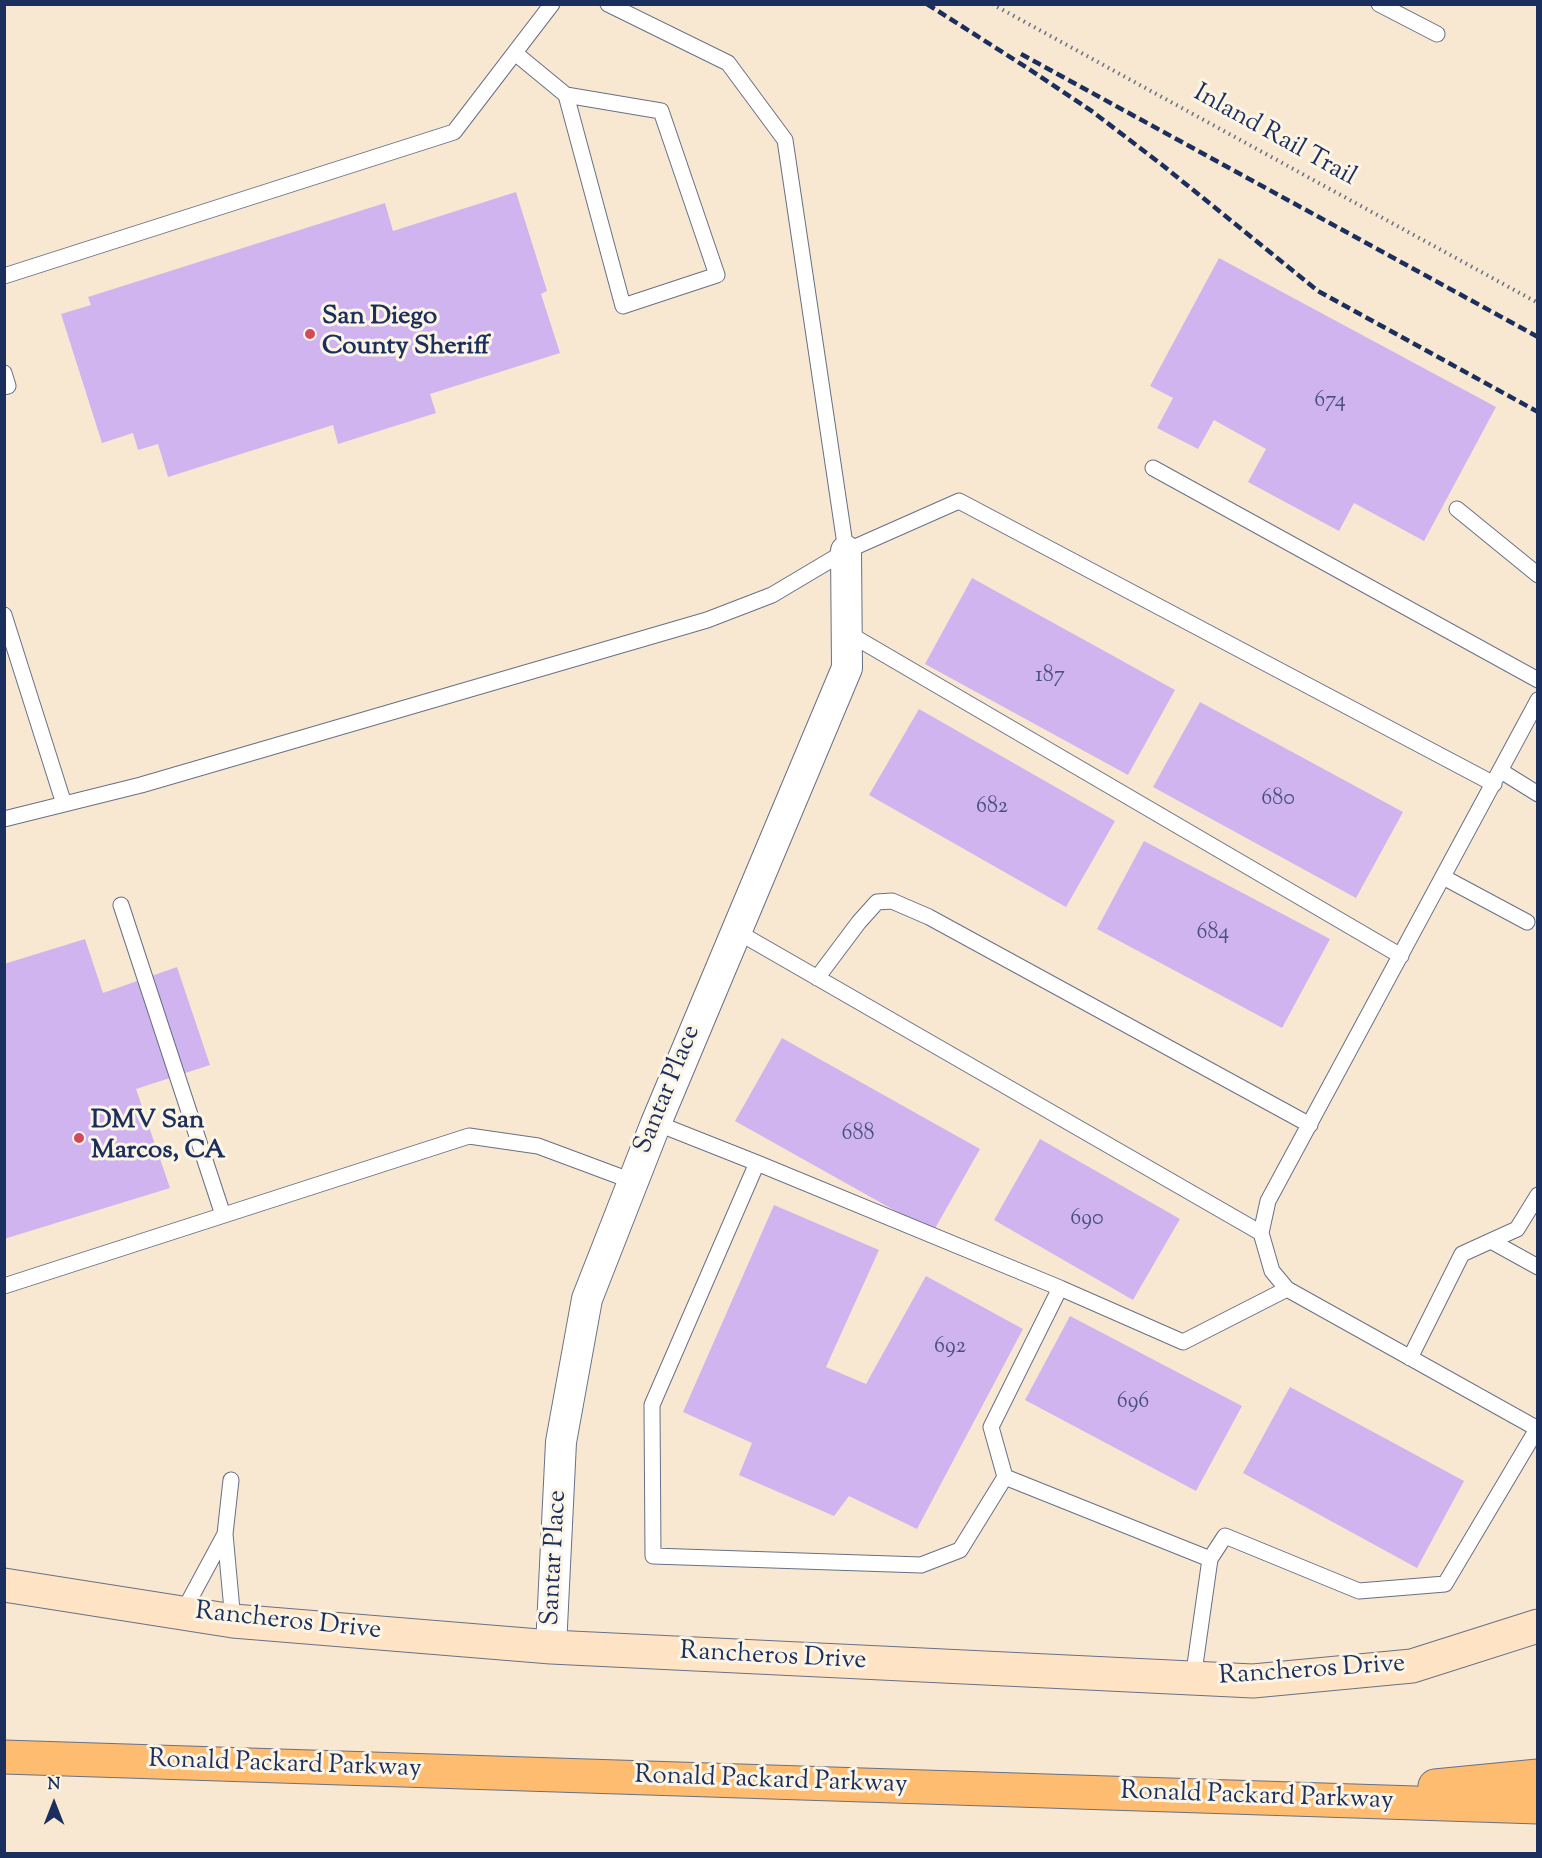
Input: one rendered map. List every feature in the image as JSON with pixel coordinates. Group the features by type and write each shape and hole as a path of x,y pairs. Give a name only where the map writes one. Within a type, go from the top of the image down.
{"highway":[{"name":"Ronald Packard Parkway","path":"4,1757 1538,1807"},
{"path":"1295,1800 1538,1776"}],"main road":[{"name":"Rancheros Drive","path":"4,1585 233,1621 551,1647 1253,1681 1412,1666 1538,1626"}],"street":[{"name":"Santar Place","path":"551,1647 561,1442 586,1299 632,1180 847,668 846,551"}],"lane":[{"path":"4,276 454,132 552,4"},
{"path":"608,4 728,63 785,140 846,551"},
{"path":"1379,4 1437,34"},
{"path":"515,53 566,95 661,111 717,275 623,306 566,95"},
{"path":"4,373 8,386 4,387"},
{"path":"1153,468 1538,680"},
{"path":"4,819 152,782 707,620 772,595 846,551 959,501 1497,777 1538,794"},
{"path":"1457,509 1538,575"},
{"path":"4,615 64,804"},
{"path":"846,632 1401,956"},
{"path":"1193,1679 1210,1559 1225,1536 1359,1591 1445,1584 1537,1429 1287,1289 1272,1271 1261,1233 1269,1201 1538,700"},
{"path":"1443,877 1527,922"},
{"path":"817,978 877,902 892,900 930,917 1310,1125"},
{"path":"121,905 223,1215"},
{"path":"736,931 1261,1233"},
{"path":"656,1123 1060,1288 1184,1342 1287,1289"},
{"path":"4,1286 469,1136 538,1146 632,1180"},
{"path":"757,1163 652,1404 653,1556 921,1565 960,1550 1005,1477 991,1427 1060,1288"},
{"path":"1410,1358 1462,1254 1517,1229 1538,1195"},
{"path":"1491,1241 1538,1267"},
{"path":"1005,1477 1210,1559"},
{"path":"231,1480 225,1534 233,1621"},
{"path":"183,1612 225,1534"}],"path":[{"name":"Inland Rail Trail","path":"992,4 1538,303"}],"building":[{"name":"San Diego County Sheriff","path":"516,192 547,291 541,294 560,353 430,394 436,413 338,444 333,425 168,477 158,444 138,450 133,433 102,443 61,314 91,305 88,297 385,203 393,231"},
{"path":"1219,258 1496,407 1424,541 1354,503 1339,531 1248,482 1266,449 1214,420 1198,449 1157,428 1173,398 1150,386"},
{"path":"972,578 1175,690 1128,775 925,664"},
{"path":"1200,702 1403,812 1356,898 1153,787"},
{"path":"919,709 1115,821 1066,907 869,795"},
{"path":"1144,841 1330,939 1282,1028 1097,929"},
{"name":"DMV San Marcos, CA","path":"85,939 103,993 177,967 210,1065 136,1089 170,1188 4,1239 4,964"},
{"path":"782,1038 980,1149 933,1232 735,1121"},
{"path":"1040,1139 1180,1219 1133,1300 994,1220"},
{"path":"774,1205 879,1250 826,1367 866,1384 926,1276 1023,1329 917,1529 849,1496 834,1516 739,1475 752,1443 683,1412"},
{"path":"1070,1316 1242,1406 1196,1491 1025,1400"},
{"path":"1290,1387 1464,1481 1417,1568 1243,1473"}],"railway":[{"path":"927,4 1093,112 1318,291 1538,412"},
{"path":"1021,54 1538,337"}],"place":[{"name":"San Diego County Sheriff","path":"310,334"},
{"name":"DMV San Marcos, CA","path":"79,1138"}]}
